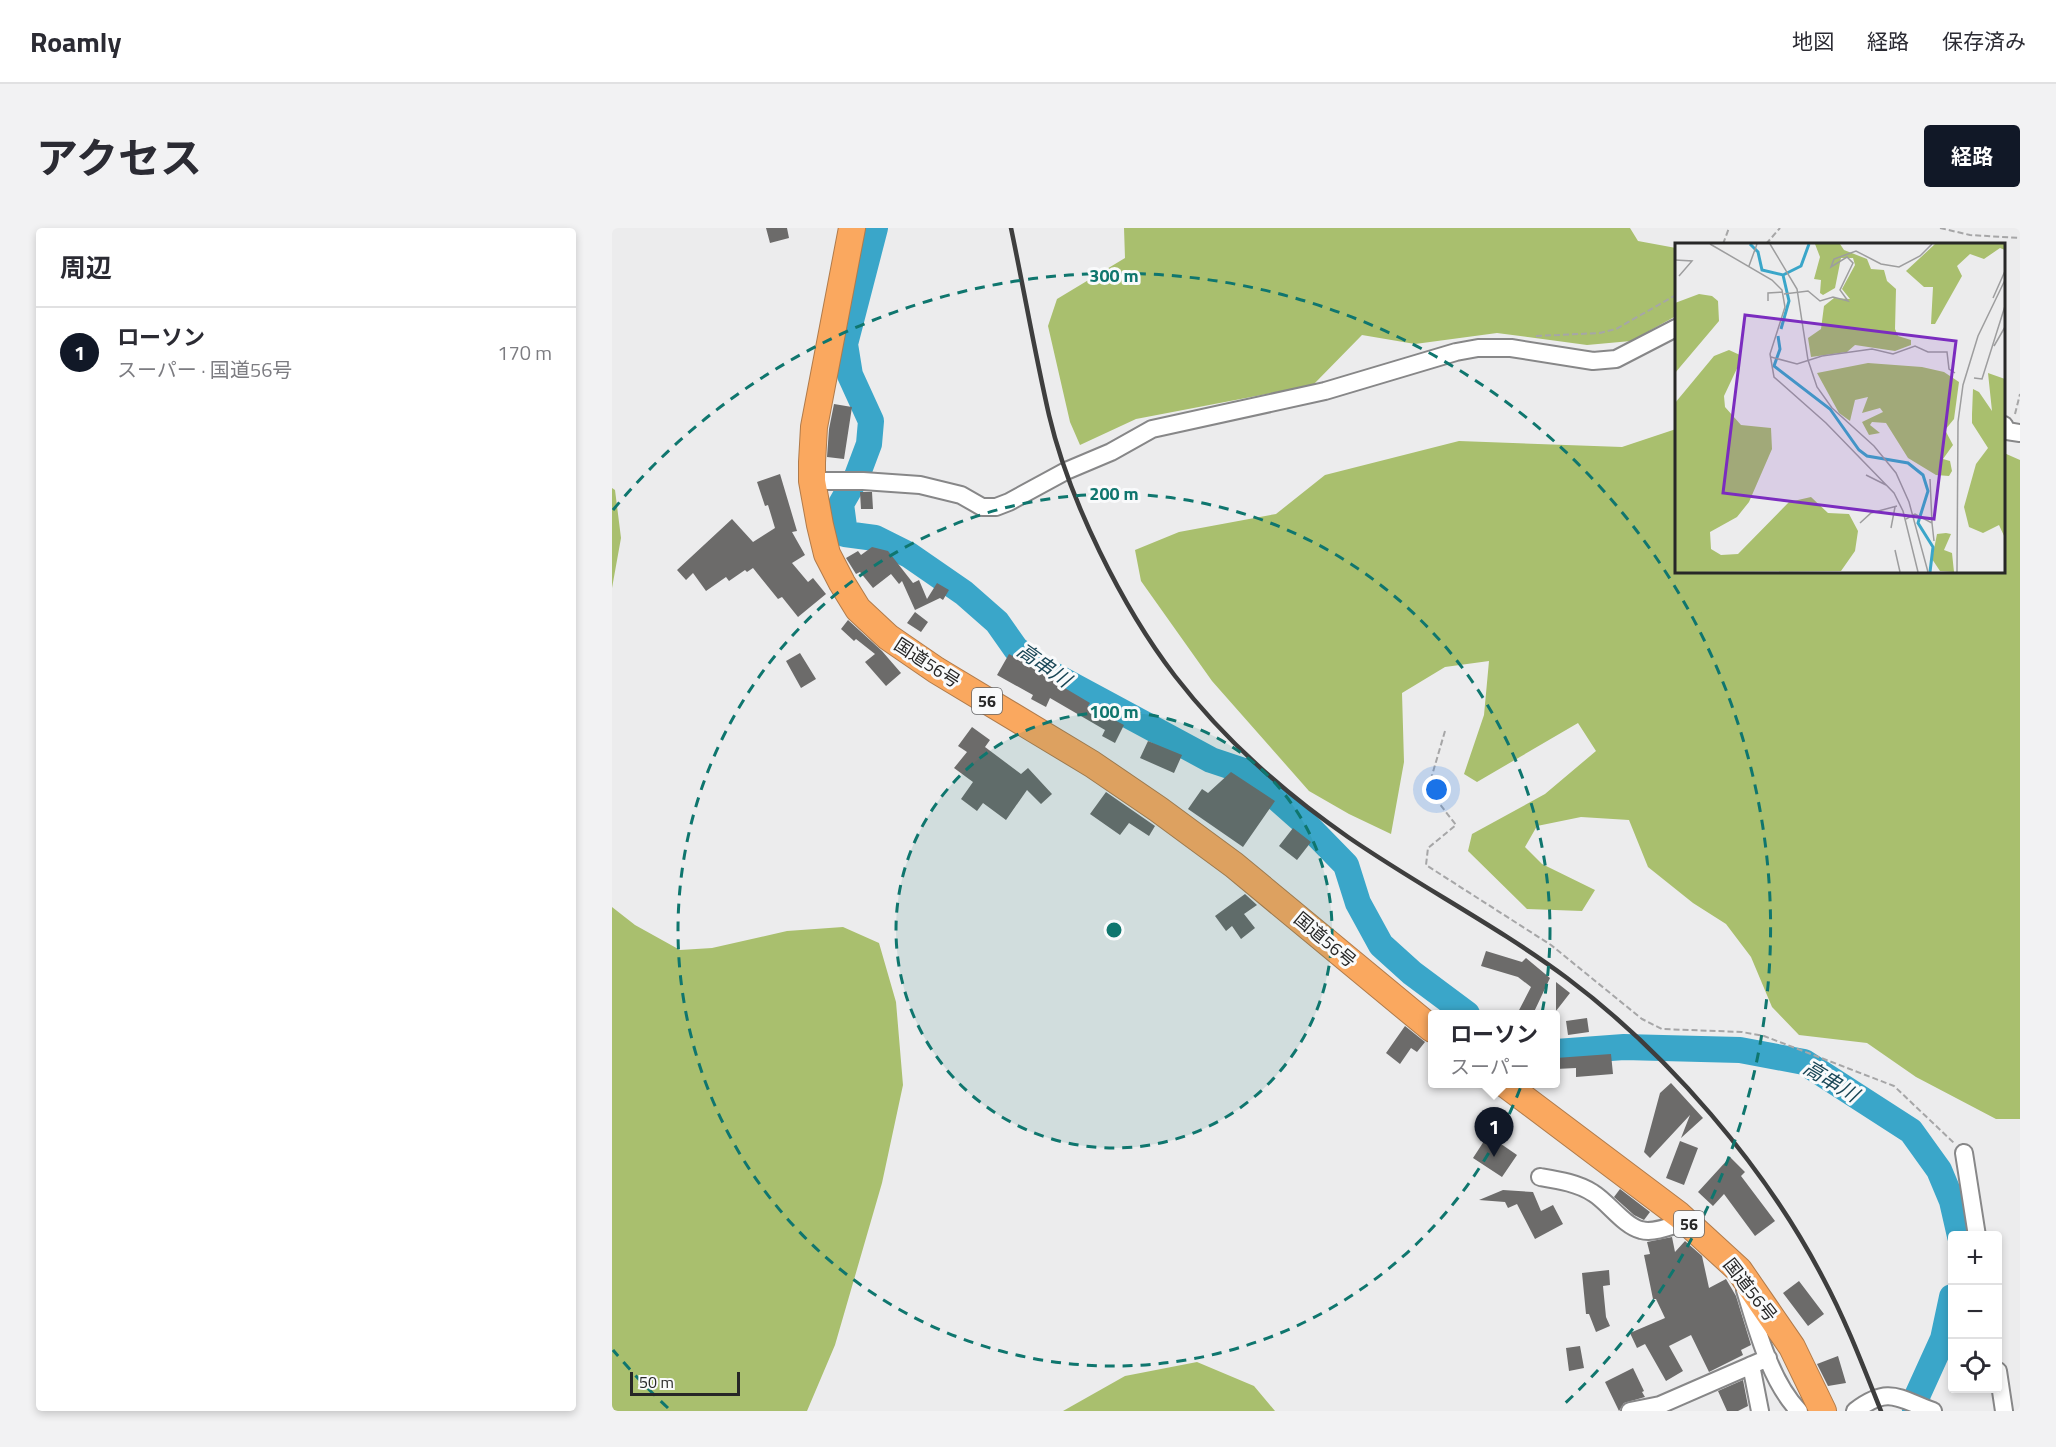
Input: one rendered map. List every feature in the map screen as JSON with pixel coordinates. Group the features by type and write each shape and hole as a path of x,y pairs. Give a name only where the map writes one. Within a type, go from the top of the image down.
{"highway":[{"name":"国道56号","path":"852,228 814,427 812,462 824,481 819,525 827,555 858,609 888,637 936,670 1092,764 1158,809 1234,865 1428,1026"},
{"name":"国道56号","path":"1511,1088 1686,1221 1739,1270 1792,1347 1823,1411"}],"street":[{"path":"824,481 920,485 961,495 982,507 996,507 1066,471 1111,452 1152,429 1324,391 1456,352 1478,348 1511,348 1593,361 1616,359 1675,329"},
{"path":"1964,1153 1976,1231"},
{"path":"1540,1177 1568,1182 1593,1192 1629,1224 1641,1230 1653,1230 1686,1221"},
{"path":"1739,1270 1768,1358 1786,1398 1799,1411"},
{"path":"1630,1411 1660,1405 1768,1358"},
{"path":"1751,1365 1760,1411"},
{"path":"2001,1393 2004,1411"},
{"path":"1855,1411 1876,1398 1890,1395 1922,1407"}],"path":[{"path":"1723,243 1729,228"},
{"path":"1767,243 1780,228"},
{"path":"1940,228 1970,236 2020,238"},
{"path":"1511,348 1539,334 1600,333 1616,329 1675,295"},
{"path":"2013,430 2020,394"},
{"path":"1445,731 1428,789 1456,825 1428,848 1426,865 1551,945 1642,1019 1662,1029 1742,1032 1764,1036 1894,1086 1964,1153"}],"green space":[{"path":"1124,228 1630,228 1638,241 1675,248 1675,317 1631,341 1587,345 1497,333 1415,344 1362,335 1313,385 1136,419 1080,445 1070,422 1048,326 1057,299 1125,258"},
{"path":"1675,429 1675,573 2005,573 2005,453 2020,460 2020,1119 1996,1119 1916,1077 1867,1043 1799,1035 1772,1007 1751,957 1726,924 1693,903 1648,867 1629,820 1581,817 1537,826 1525,847 1542,864 1595,890 1582,911 1527,909 1468,851 1472,834 1545,794 1596,751 1578,723 1477,782 1464,774 1484,715 1489,661 1445,667 1402,693 1404,762 1391,834 1309,791 1212,681 1141,581 1135,550 1179,532 1276,514 1325,475 1459,441 1622,447"},
{"path":"612,488 615,490 621,538 612,588"},
{"path":"612,907 635,925 680,950 712,948 787,931 843,927 879,943 896,1002 903,1085 882,1183 835,1345 807,1411 612,1411"},
{"path":"1197,1362 1254,1386 1275,1411 1063,1411 1125,1376"}],"building":[{"path":"766,228 787,228 789,238 770,243"},
{"path":"834,404 852,407 844,459 827,457"},
{"path":"780,474 797,531 792,532 805,555 792,563 808,582 813,578 826,594 798,617 782,597 778,599 753,568 747,572 745,570 729,581 726,577 706,591 693,573 686,580 677,570 732,519 753,542 775,528 768,505 765,506 757,482"},
{"path":"860,492 872,492 873,509 861,509"},
{"path":"872,547 888,551 913,583 919,580 927,599 937,583 949,590 943,600 940,598 915,610 902,581 899,584 891,574 873,588 860,572 856,574 846,558 858,551 861,555"},
{"path":"915,612 928,622 921,632 907,623"},
{"path":"848,620 882,651 901,673 886,686 865,662 875,654 856,639 854,641 841,629"},
{"path":"800,653 816,679 801,688 786,661"},
{"path":"1009,654 1060,681 1058,684 1090,703 1088,706 1124,725 1115,743 1102,736 1105,730 1050,698 1046,707 1031,699 1033,695 997,675"},
{"path":"972,727 990,740 985,747 1021,774 1028,768 1052,794 1041,804 1027,790 1006,820 983,803 977,811 961,799 973,782 954,768 967,752 958,746"},
{"path":"1148,741 1182,755 1174,773 1140,758"},
{"path":"1231,772 1275,801 1243,847 1188,809 1202,789 1208,793"},
{"path":"1106,792 1155,826 1149,836 1129,823 1120,835 1090,814"},
{"path":"1293,828 1311,842 1297,860 1279,846"},
{"path":"1245,894 1257,905 1244,914 1255,928 1241,939 1232,926 1226,931 1215,916"},
{"path":"1486,951 1522,962 1526,958 1550,978 1535,1010 1519,1010 1531,987 1518,977 1481,966"},
{"path":"1556,982 1570,993 1556,1010"},
{"path":"1587,1018 1589,1032 1568,1035 1566,1021"},
{"path":"1405,1026 1425,1042 1417,1052 1411,1048 1400,1064 1386,1053"},
{"path":"1611,1054 1613,1074 1576,1077 1576,1068 1560,1069 1560,1058"},
{"path":"1671,1083 1703,1118 1681,1138 1690,1115 1650,1158 1644,1152 1660,1093"},
{"path":"1488,1135 1517,1155 1502,1177 1473,1158"},
{"path":"1680,1141 1698,1148 1684,1185 1666,1178"},
{"path":"1730,1157 1745,1172 1741,1176 1775,1221 1755,1236 1724,1194 1713,1206 1698,1192"},
{"path":"1620,1189 1650,1212 1644,1220 1634,1215 1614,1197"},
{"path":"1503,1190 1533,1192 1541,1211 1553,1205 1563,1224 1535,1239 1517,1204 1508,1208 1505,1202 1479,1200"},
{"path":"1672,1237 1675,1252 1685,1241 1702,1256 1709,1288 1726,1279 1736,1296 1751,1345 1741,1350 1743,1355 1709,1372 1691,1335 1669,1346 1683,1371 1666,1381 1645,1344 1637,1348 1630,1333 1665,1318 1656,1299 1653,1299 1644,1255 1650,1254 1647,1242"},
{"path":"1609,1270 1610,1285 1603,1286 1606,1317 1610,1326 1596,1332 1589,1314 1586,1314 1582,1273"},
{"path":"1799,1281 1824,1314 1808,1326 1783,1293"},
{"path":"1580,1346 1584,1368 1569,1371 1566,1348"},
{"path":"1838,1356 1846,1383 1828,1386 1817,1364"},
{"path":"1633,1368 1645,1397 1624,1403 1619,1411 1605,1382"},
{"path":"1743,1380 1748,1406 1738,1411 1727,1411 1718,1391"}],"waterway":[{"name":"高串川","path":"875,228 845,344 850,375 871,421 869,444 857,476 841,504 845,534 875,538 909,555 964,593 997,622 1016,649 1044,670 1211,760 1247,772 1306,824 1346,865 1358,903 1381,945 1412,973 1462,1010"},
{"name":"高串川","path":"1560,1052 1624,1047 1740,1050 1804,1062 1911,1131 1939,1170 1952,1201 1959,1231"},
{"name":"高串川","path":"1915,1411 1918,1394 1943,1339 1948,1316"}],"railway":[{"path":"1011,228 1049,415 1070,482 1117,586 1175,676 1213,721 1255,763 1300,802 1375,855 1513,941 1567,978 1605,1008 1677,1077 1743,1153 1799,1236 1839,1311 1881,1411"}],"place":[{"name":"ローソン","path":"1494,1157"}]}
